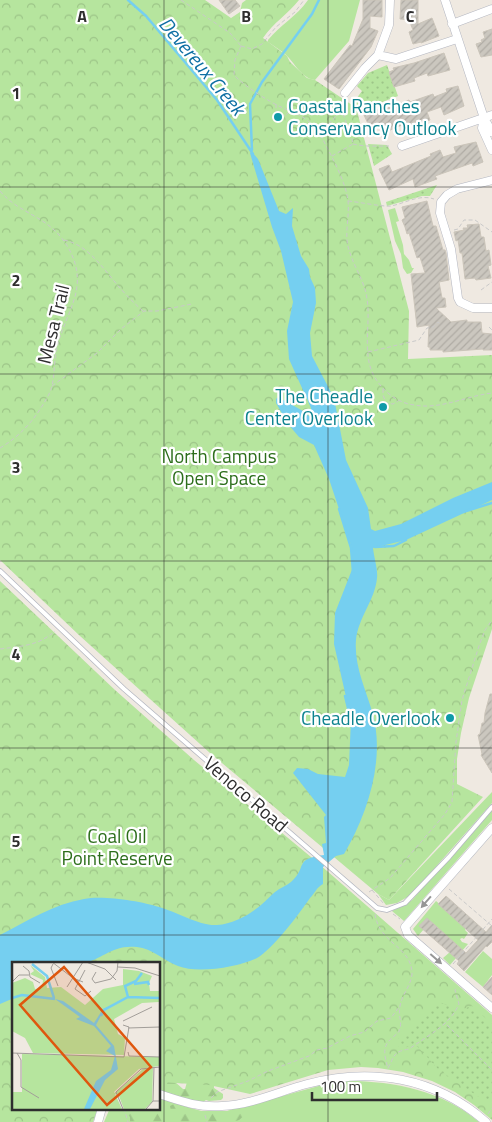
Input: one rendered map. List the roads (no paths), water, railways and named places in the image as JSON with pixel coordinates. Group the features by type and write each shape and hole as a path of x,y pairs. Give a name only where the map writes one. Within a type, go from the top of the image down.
{"street":[{"path":"344,95 378,55 389,25 390,0"},
{"path":"445,0 484,118 492,132"},
{"path":"452,24 492,9"},
{"path":"378,55 396,59 457,39"},
{"path":"402,146 492,115"},
{"path":"484,118 482,128 492,150"},
{"path":"492,180 452,191 444,198 440,207 442,220 452,250 460,302 473,308 492,308"},
{"path":"492,828 446,885 405,927 408,935 492,1008"},
{"path":"160,1094 201,1106 224,1106 335,1077 366,1075 411,1081 433,1088 463,1104 486,1122"}],"lane":[{"name":"Venoco Road","path":"0,571 124,689 377,908 387,910 406,903 492,807"}],"water":[{"path":"252,152 258,159 279,211 286,214 293,208 292,226 301,256 309,269 315,288 316,303 310,333 312,356 334,398 346,460 368,508 371,529 375,531 401,524 453,498 492,482 492,500 406,540 373,548 377,571 376,586 357,632 356,640 358,667 376,729 376,766 372,785 360,821 344,854 336,856 323,867 323,884 270,948 257,958 249,961 229,967 207,969 178,966 148,950 137,947 114,950 86,962 12,962 12,999 0,1004 0,935 41,914 73,901 111,898 166,909 210,925 223,924 235,921 251,912 275,892 291,882 296,877 304,861 324,855 322,844 326,843 324,817 326,815 293,773 297,768 308,769 318,774 345,777 349,765 351,719 334,644 335,613 353,567 351,545 329,479 314,445 299,437 288,424 276,403 278,397 309,416 311,415 311,408 289,359 287,331 293,302 281,251 250,153"}],"waterway":[{"name":"Devereux Creek","path":"128,0 146,16 217,100 253,154"},
{"path":"252,150 250,104 262,82 312,14 319,0"},
{"path":"463,512 492,503"},
{"path":"339,509 351,548 353,572"},
{"path":"375,547 394,546 406,540"},
{"path":"345,696 349,712"}],"place":[{"name":"Coastal Ranches Conservancy Outlook","path":"278,117"},
{"name":"The Cheadle Center Overlook","path":"383,407"},
{"name":"Cheadle Overlook","path":"450,718"}],"park label":[{"name":"North Campus Open Space","path":"219,467"},
{"name":"Coal Oil Point Reserve","path":"117,847"}]}
